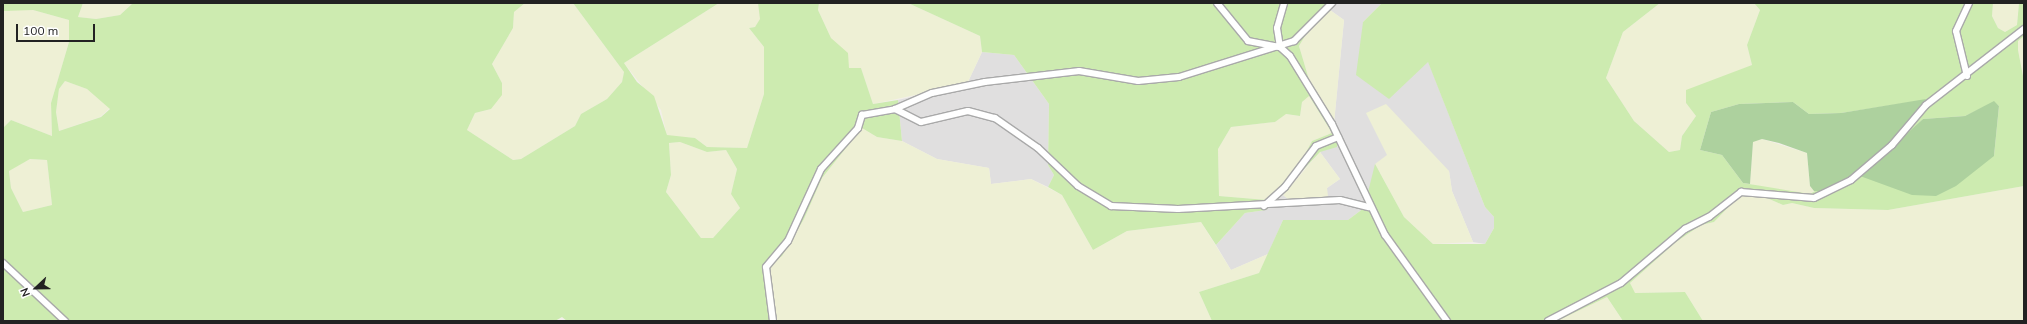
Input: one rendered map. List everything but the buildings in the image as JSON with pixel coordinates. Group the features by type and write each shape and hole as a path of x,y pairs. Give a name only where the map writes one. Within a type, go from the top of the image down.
{"street":[{"path":"1217,3 1248,41 1280,47"},
{"path":"1284,3 1277,28 1280,47 1338,137 1369,207 1385,235 1447,321"},
{"path":"773,321 766,267 788,241 818,175 858,128 862,115 895,109 932,93 978,83 1079,71 1138,81 1179,77 1280,47 1304,34 1332,3"},
{"path":"1967,76 1956,31 1969,3"},
{"path":"1548,321 1621,283 1685,229 1709,217 1741,192 1814,198 1833,191 1892,145 1926,105 1967,76 2024,29"},
{"path":"895,109 921,122 968,111 996,118 1038,148 1078,186 1111,206 1178,209 1264,206 1340,200 1369,207"},
{"path":"1264,206 1285,187 1316,146 1338,137"},
{"path":"3,263 65,321"}],"shaded area":[{"path":"1331,3 1382,3 1363,22 1428,61 1485,207 1494,217 1494,228 1485,244 1473,242 1452,191 1449,171 1388,155 1364,208 1348,220 1283,220 1268,254 1231,270 1216,245 1245,213 1266,210 1283,195 1288,199 1327,188 1340,179 1320,152 1334,123 1344,20 1330,10"},
{"path":"982,52 1014,55 1049,104 1048,165 1054,175 1048,187 1031,179 991,184 989,168 937,159 902,141 898,100 967,84"}],"green space":[{"path":"3,3 83,3 78,17 96,19 120,15 133,3 525,3 514,12 513,28 492,64 502,83 502,95 491,109 475,113 467,130 513,160 521,159 575,126 581,114 607,99 622,82 624,72 573,3 719,3 624,63 637,82 654,96 667,135 695,138 707,147 747,148 764,94 764,47 749,28 755,27 760,19 758,3 819,3 818,10 831,38 848,53 849,68 861,68 873,104 898,100 902,141 877,137 862,128 822,178 804,219 782,256 771,264 769,274 777,321 567,321 562,317 555,321 3,321 3,128 11,120 52,136 51,103 69,42 69,20 33,10 3,11","holes":["65,81 87,89 110,109 101,117 59,131 56,112 59,89","680,142 707,152 726,150 737,169 731,194 740,208 713,238 701,238 666,192 671,175 669,143","30,159 47,160 52,205 23,212 11,188 9,171"]},
{"path":"83,3 133,3 120,15 96,19 78,17"},
{"path":"525,3 573,3 624,72 622,82 607,99 581,114 575,126 521,159 513,160 467,130 475,113 491,109 502,83 492,64 513,28 514,12"},
{"path":"719,3 758,3 761,19 755,27 749,28 764,47 764,94 747,148 707,147 695,138 667,136 661,110 624,63"},
{"path":"819,3 908,3 980,36 982,52 967,84 873,104 861,68 849,68 843,52 831,38 818,10"},
{"path":"908,3 1331,3 1330,10 1312,24 1299,46 1313,93 1337,130 1337,147 1320,152 1266,210 1245,213 1216,245 1201,222 1127,231 1093,250 1062,195 1048,187 1054,175 1048,165 1049,104 1014,55 982,52 980,36","holes":["1309,96 1332,133 1312,141 1300,164 1267,200 1219,196 1218,149 1231,127 1275,122 1286,114 1300,116 1302,102"]},
{"path":"1382,3 1660,3 1623,32 1606,78 1634,121 1669,152 1680,150 1682,136 1696,116 1686,103 1686,90 1752,65 1747,45 1760,10 1754,3 1993,3 1992,16 1998,28 2005,32 2017,25 2019,3 2024,3 2024,36 2018,41 2018,50 2024,81 2024,186 1888,210 1814,208 1792,203 1783,205 1758,194 1740,195 1714,222 1701,225 1676,242 1630,283 1635,293 1685,292 1703,321 1623,321 1607,297 1557,321 1212,321 1199,292 1259,273 1283,220 1348,220 1364,208 1375,164 1404,217 1433,244 1485,244 1494,228 1494,217 1485,207 1428,62 1389,99 1356,75 1363,22","holes":["1925,100 1914,118 1885,147 1810,194 1743,183 1722,155 1700,150 1711,112 1739,104 1793,102 1809,114 1841,113","1994,102 1999,106 1994,156 1896,145 1923,119 1965,116"]},
{"path":"1660,3 1754,3 1760,10 1747,45 1752,65 1723,78 1686,103 1696,116 1682,136 1680,150 1669,152 1634,121 1606,78 1623,32"},
{"path":"1993,3 2019,3 2017,25 2005,32 1998,28 1992,16"},
{"path":"8,9 33,10 69,20 69,42 51,103 52,136 11,120 3,128 3,11"},
{"path":"1330,10 1344,20 1334,123 1313,93 1299,46 1312,24"},
{"path":"2024,36 2024,81 2018,50 2018,41"},
{"path":"65,81 87,89 110,108 100,117 59,131 56,112 59,89"},
{"path":"1308,95 1332,133 1312,141 1300,164 1267,200 1219,196 1218,149 1231,127 1275,122 1285,114 1300,116 1302,102"},
{"path":"1926,99 1914,118 1885,147 1850,177 1825,191 1814,191 1810,186 1807,153 1779,143 1762,139 1753,142 1750,184 1743,183 1722,155 1700,150 1711,112 1739,104 1793,102 1809,114 1841,113"},
{"path":"1994,101 1999,106 1994,156 1956,186 1936,196 1912,195 1860,176 1923,119 1965,116"},
{"path":"1386,104 1449,171 1452,191 1473,242 1433,244 1404,217 1375,164 1387,155 1366,113"},
{"path":"862,128 877,137 902,141 937,159 989,168 991,184 1031,179 1062,195 1093,250 1127,231 1201,222 1231,270 1268,254 1259,273 1199,292 1212,321 777,321 769,274 771,264 804,219 822,178"},
{"path":"1762,139 1807,153 1810,186 1814,191 1810,194 1779,191 1750,184 1753,141"},
{"path":"680,142 707,152 726,150 737,169 731,194 740,208 713,238 701,238 666,192 671,175 669,143"},
{"path":"1320,152 1340,179 1327,188 1328,196 1311,201 1288,199 1283,195"},
{"path":"30,159 47,160 52,205 23,212 11,188 9,170"},
{"path":"2024,186 2024,321 1703,321 1685,292 1634,293 1630,283 1676,242 1701,225 1714,222 1740,195 1758,194 1783,205 1792,203 1814,208 1888,210"},
{"path":"1607,297 1623,321 1557,321 1590,302"}]}
